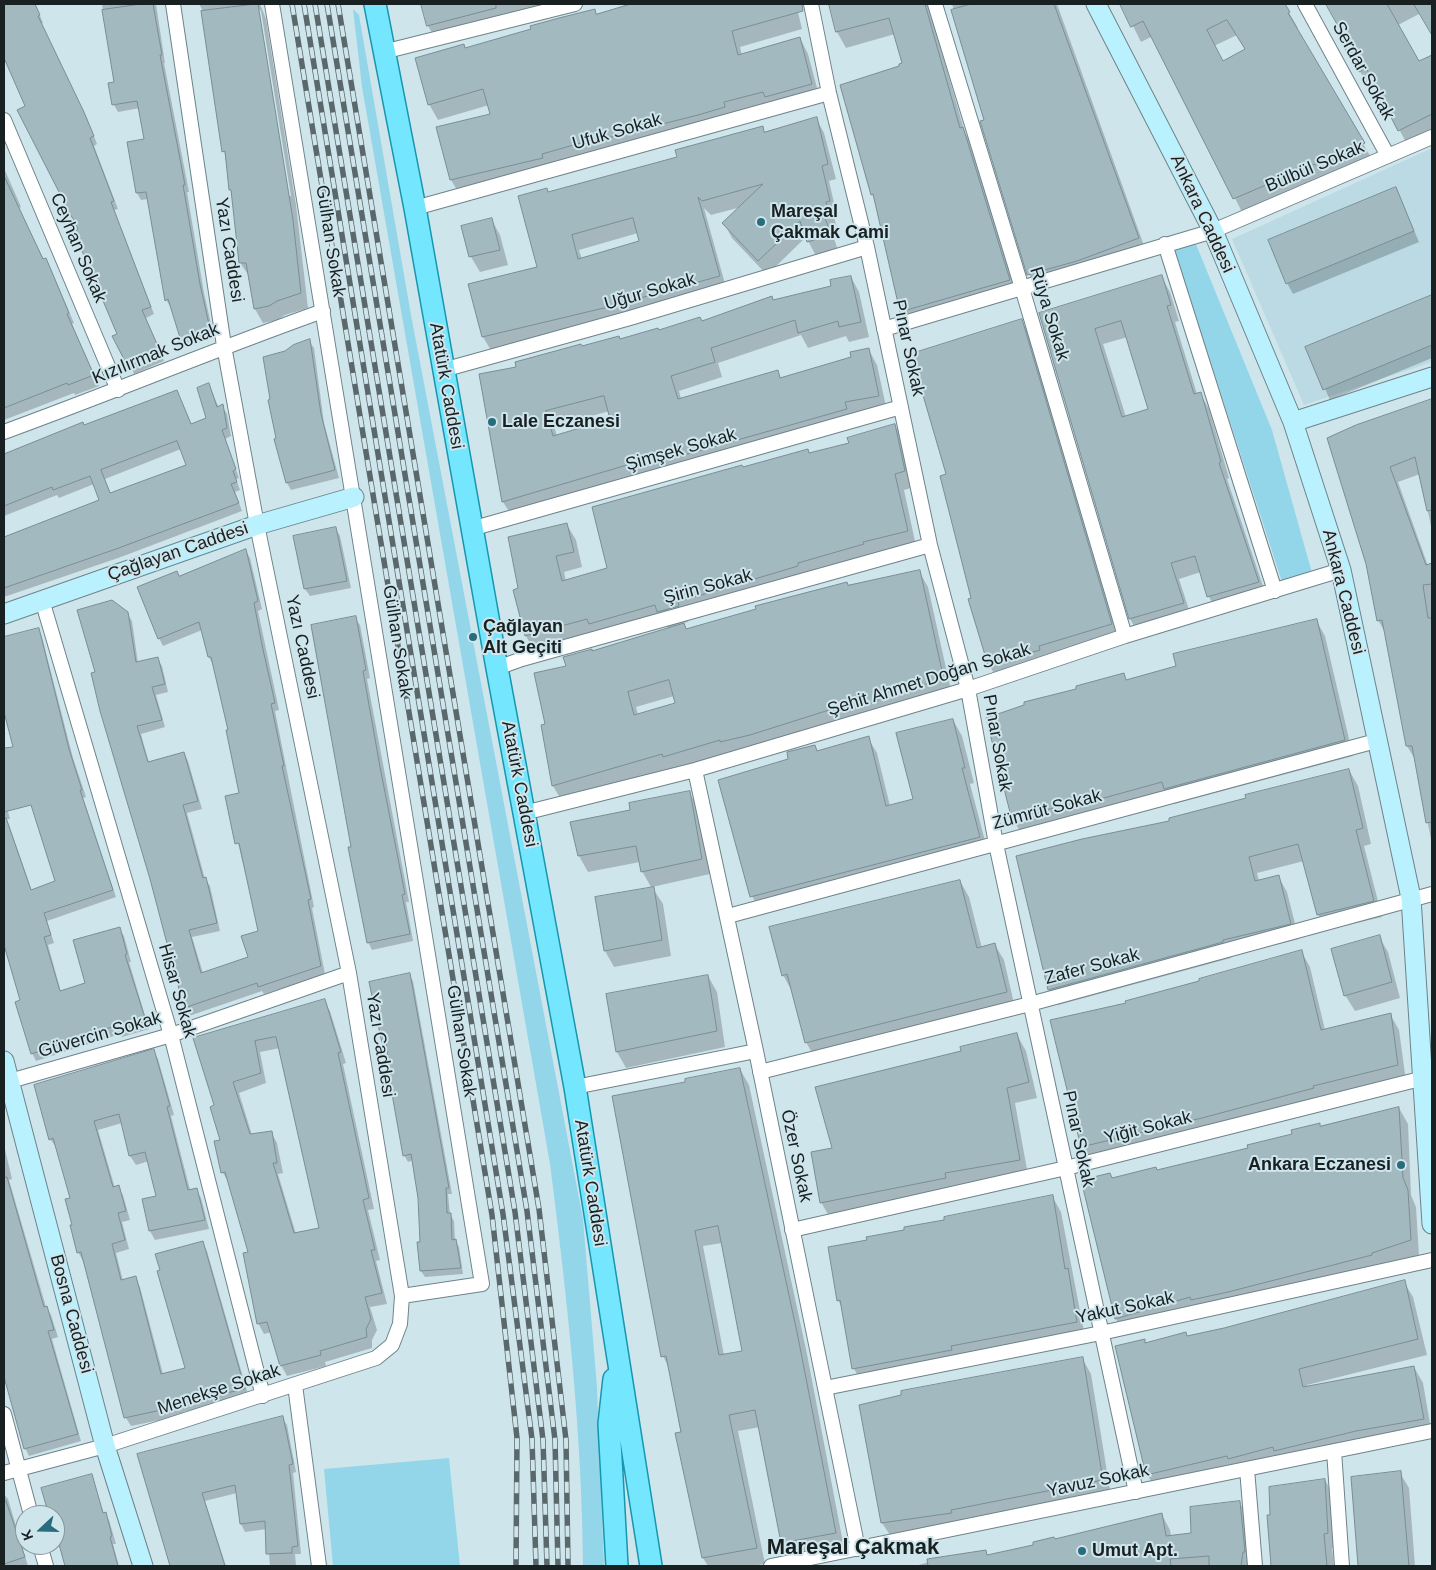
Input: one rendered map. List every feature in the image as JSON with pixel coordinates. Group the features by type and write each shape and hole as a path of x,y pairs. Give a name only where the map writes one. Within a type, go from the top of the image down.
{"main road":[{"name":"Atatürk Caddesi","path":"375,4 415,208 471,529 575,1087 650,1566"},
{"name":"Ankara Caddesi","path":"1096,4 1213,231 1292,422 1342,570 1376,741 1411,898 1432,1224"},
{"path":"1292,422 1432,377"},
{"name":"Çağlayan Caddesi","path":"4,614 257,524 354,497"},
{"name":"Bosna Caddesi","path":"4,1061 7,1083 105,1446 143,1566"},
{"path":"617,1347 609,1424 617,1566"}],"street":[{"name":"Yazı Caddesi","path":"173,4 224,346 257,524 349,973 402,1296"},
{"name":"Gülhan Sokak","path":"272,4 482,1284 402,1296"},
{"path":"383,52 575,4"},
{"name":"Pınar Sokak","path":"811,4 829,93 867,247 930,545 968,689 996,844 1136,1492"},
{"name":"Rüya Sokak","path":"934,4 1022,288 1125,636"},
{"name":"Serdar Sokak","path":"1305,4 1388,156"},
{"name":"Ufuk Sokak","path":"415,208 829,93"},
{"name":"Ceyhan Sokak","path":"4,120 118,390"},
{"name":"Bülbül Sokak","path":"884,329 1213,231 1432,137"},
{"path":"1165,244 1275,591"},
{"name":"Uğur Sokak","path":"443,370 630,318 867,247"},
{"name":"Kızılırmak Sokak","path":"4,432 118,390 224,346 323,311"},
{"name":"Şimşek Sokak","path":"471,529 901,407"},
{"name":"Şirin Sokak","path":"497,668 522,659 930,545"},
{"name":"Şehit Ahmet Doğan Sokak","path":"524,813 695,770 968,689 1125,636 1342,570"},
{"name":"Hisar Sokak","path":"42,600 171,1035 263,1396"},
{"name":"Zümrüt Sokak","path":"728,916 1376,741"},
{"name":"Özer Sokak","path":"695,770 728,916 858,1549"},
{"name":"Zafer Sokak","path":"760,1072 1030,1004 1411,898 1432,894"},
{"name":"Güvercin Sokak","path":"7,1083 171,1035 349,973"},
{"path":"575,1087 756,1051"},
{"name":"Yiğit Sokak","path":"792,1230 1066,1168 1424,1078"},
{"name":"Yakut Sokak","path":"825,1388 1101,1333 1432,1260"},
{"name":"Menekşe Sokak","path":"4,1473 105,1446 376,1358 392,1345 400,1324 402,1296"},
{"path":"295,1385 319,1566"},
{"path":"4,1414 29,1505"},
{"name":"Yavuz Sokak","path":"772,1566 1432,1431"},
{"path":"1334,1451 1342,1566"},
{"path":"1246,1469 1255,1566"}],"shaded area":[{"path":"353,9 359,15 411,315 583,1219 597,1387 604,1566 583,1566 580,1465 573,1364 550,1164 362,87"},
{"path":"1432,148 1432,362 1304,405 1232,239"},
{"path":"1193,237 1272,430 1314,580 1284,588 1172,243"},
{"path":"449,1458 460,1566 333,1566 324,1469"}],"building":[{"path":"4,4 35,4 40,15 38,16 94,136 90,138 114,201 111,202 151,307 142,310 161,353 128,367 112,336 117,334 74,232 78,229 17,110 25,106 4,58"},
{"path":"153,4 162,55 160,55 185,185 183,185 200,284 210,329 181,341 168,299 165,301 146,192 136,193 127,142 144,139 137,101 112,105 108,83 114,82 102,10"},
{"path":"258,4 293,220 301,293 277,301 269,306 254,309 246,263 239,263 231,190 229,190 225,151 222,152 201,11"},
{"path":"421,4 496,4 496,8 427,26"},
{"path":"631,4 802,4 803,11 732,31 738,55 800,37 812,84 765,97 763,92 724,102 725,107 698,115 603,139 602,137 542,154 543,158 450,180 436,127 490,114 483,89 428,105 415,58 464,44 465,48 531,29 530,26 595,9 596,14"},
{"path":"829,4 925,4 960,128 963,127 1010,280 900,312 873,194 871,195 840,85 899,66 902,63 889,18 836,32"},
{"path":"971,4 1054,4 1139,238 1077,261 1027,275 980,121 984,120 951,10"},
{"path":"1120,4 1285,4 1290,12 1288,13 1365,143 1233,199 1143,21 1131,27","holes":["1227,20 1245,49 1223,61 1207,30"]},
{"path":"1326,4 1387,4 1419,61 1432,55 1432,114 1398,131 1366,68 1359,72 1342,44 1346,41"},
{"path":"1414,4 1432,4 1432,35"},
{"path":"817,117 828,164 822,166 830,201 826,202 830,217 825,218 831,235 807,242 800,221 758,261 722,223 763,184 702,201 698,197 720,276 604,308 482,337 468,284 537,267 518,196 547,188 548,192 677,157 675,150 763,126 764,132","holes":["633,218 639,241 578,259 572,235"]},
{"path":"4,176 43,259 46,258 69,313 67,314 94,375 68,385 67,383 4,408"},
{"path":"1396,187 1414,231 1286,284 1268,240"},
{"path":"492,218 500,250 469,257 461,226"},
{"path":"1162,275 1171,305 1167,306 1194,394 1201,392 1221,462 1219,463 1259,582 1207,597 1195,556 1171,563 1184,603 1129,619 1039,313","holes":["1121,321 1148,409 1122,417 1095,329"]},
{"path":"851,276 861,322 839,327 838,321 798,333 795,320 711,348 715,362 671,376 678,399 778,370 780,378 851,357 850,352 869,348 879,396 845,402 847,409 695,452 638,467 637,462 502,502 479,374 516,367 515,362 581,344 582,346 619,336 620,339 658,328 659,330 700,317 702,321 772,296 773,300 831,286 830,280","holes":["604,396 610,419 553,436 546,411"]},
{"path":"1432,295 1432,345 1323,390 1305,347"},
{"path":"1022,319 1112,624 1039,646 1040,650 988,665 968,599 971,598 940,476 946,474 911,354"},
{"path":"310,339 321,414 335,470 286,483 274,439 276,438 268,400 270,399 263,357 285,351 293,345"},
{"path":"209,383 217,407 223,404 227,428 222,430 236,469 233,471 237,482 231,484 239,503 4,588 4,537 99,500 90,476 53,490 52,487 4,506 4,454 83,422 84,425 177,390 191,424 206,418 197,388","holes":["177,441 186,465 110,493 101,470"]},
{"path":"1432,399 1432,510 1427,511 1415,457 1390,467 1426,565 1432,563 1432,584 1423,585 1428,618 1432,618 1432,822 1426,823 1412,746 1406,746 1382,620 1377,621 1366,564 1327,438 1356,425"},
{"path":"895,424 905,471 895,474 908,531 863,542 864,544 798,563 798,566 678,602 679,606 657,612 655,605 589,624 587,619 525,636 513,590 518,588 508,537 567,523 574,552 556,556 562,581 607,568 592,507 742,465 743,467 808,449 809,453 849,443 847,438"},
{"path":"336,527 347,581 304,589 293,536"},
{"path":"246,549 258,601 254,603 275,703 271,704 284,766 282,766 311,899 308,900 321,966 258,987 257,983 184,1008 150,879 100,711 91,673 95,672 77,610 112,600 128,612 136,662 158,657 165,684 152,687 162,720 137,726 148,762 184,752 198,801 183,805 203,878 206,877 217,923 189,930 201,973 248,957 241,936 258,931 239,843 235,844 225,796 239,793 226,730 228,730 211,657 208,657 199,622 158,639 137,587 177,571 179,576"},
{"path":"920,570 944,680 877,695 878,701 849,709 848,704 750,735 720,742 720,740 663,757 662,754 552,786 541,725 545,724 534,673 566,666 563,657 592,649 592,651 684,623 686,629 756,609 755,606 847,582 848,585","holes":["669,680 675,703 634,715 628,692"]},
{"path":"356,616 366,670 363,671 405,894 402,895 410,934 367,943 348,847 351,847 311,625"},
{"path":"1317,619 1345,740 1164,789 1162,782 1053,812 1053,808 1012,820 986,718 1024,705 1024,702 1076,689 1076,686 1124,673 1126,680 1176,666 1173,654"},
{"path":"39,628 69,749 82,790 80,790 113,890 44,913 51,935 44,937 60,991 85,983 73,940 120,927 127,954 125,955 146,1021 116,1030 115,1026 31,1054 15,1002 20,1000 4,945 4,818 6,818 31,890 55,881 31,805 4,812 4,748 13,747 4,712 4,637"},
{"path":"953,719 965,768 962,768 980,837 750,897 718,780 788,759 787,752 815,745 817,751 869,736 886,806 913,799 896,733"},
{"path":"1349,769 1363,828 1356,830 1374,901 1317,915 1298,844 1249,857 1255,881 1279,875 1291,924 1223,940 1223,942 1048,990 1016,856 1082,839 1169,821 1169,818 1246,798 1245,795"},
{"path":"690,791 702,859 641,872 636,846 578,856 570,822 630,810 629,803"},
{"path":"960,880 977,948 995,943 1007,992 805,1043 787,974 782,976 769,927"},
{"path":"654,887 662,940 604,951 595,897"},
{"path":"1380,935 1392,982 1344,996 1331,949"},
{"path":"1302,950 1321,1030 1391,1013 1398,1065 1313,1086 1314,1088 1202,1118 1081,1147 1050,1020 1126,1003 1125,1001"},
{"path":"410,973 449,1188 446,1188 447,1213 451,1213 452,1240 456,1239 461,1268 420,1271 417,1242 420,1242 418,1198 411,1154 403,1156 392,1094 386,1042 382,1043 369,982"},
{"path":"708,975 717,1031 616,1052 606,994"},
{"path":"325,999 341,1052 338,1053 369,1198 363,1200 375,1250 371,1250 382,1293 365,1297 371,1319 366,1329 367,1337 320,1351 321,1355 280,1366 267,1322 257,1324 243,1253 248,1252 225,1172 221,1173 214,1141 220,1140 210,1107 214,1105 193,1038","holes":["276,1037 319,1228 294,1233 273,1163 277,1163 272,1131 250,1134 233,1082 261,1073 255,1041"]},
{"path":"1017,1033 1029,1082 1007,1088 1020,1160 945,1173 946,1178 820,1203 811,1152 832,1148 815,1087 961,1051 960,1047"},
{"path":"154,1049 170,1106 167,1107 188,1190 197,1188 205,1220 149,1231 142,1199 156,1196 145,1152 129,1156 119,1114 94,1121 113,1187 119,1185 126,1211 118,1213 125,1240 112,1244 121,1280 136,1276 161,1374 185,1368 157,1271 160,1270 155,1254 203,1241 245,1389 179,1403 180,1406 124,1418 81,1252 77,1253 70,1225 72,1225 65,1199 70,1198 53,1138 49,1140 34,1085"},
{"path":"740,1068 798,1337 836,1533 781,1543 755,1410 729,1415 757,1548 702,1558 675,1433 681,1432 666,1356 661,1357 612,1096 685,1082 685,1079","holes":["718,1226 742,1351 719,1355 695,1231"]},
{"path":"1399,1107 1403,1178 1408,1190 1411,1240 1372,1253 1372,1255 1228,1292 1191,1300 1190,1297 1115,1319 1081,1180 1110,1173 1112,1178 1156,1167 1157,1170 1248,1148 1247,1145 1292,1134 1291,1130 1320,1123 1320,1126"},
{"path":"4,1177 7,1177 44,1307 47,1306 54,1330 48,1331 78,1434 24,1449 4,1377"},
{"path":"1053,1195 1065,1269 1068,1268 1077,1322 951,1346 952,1350 852,1369 840,1300 837,1301 828,1247 867,1240 866,1237 904,1230 904,1227 944,1220 944,1217"},
{"path":"1405,1280 1418,1339 1299,1369 1303,1387 1414,1366 1424,1419 1356,1431 1274,1451 1273,1447 1228,1459 1227,1456 1146,1475 1115,1346 1145,1339 1145,1343 1186,1332 1187,1336 1224,1328"},
{"path":"1083,1357 1103,1480 951,1510 952,1513 881,1523 859,1405 901,1395 901,1391"},
{"path":"283,1416 293,1464 289,1465 298,1546 292,1547 292,1553 266,1554 265,1521 240,1524 235,1485 202,1493 225,1566 170,1566 137,1454"},
{"path":"1401,1471 1409,1566 1358,1566 1351,1477"},
{"path":"92,1474 103,1513 106,1512 112,1536 110,1537 118,1566 65,1566 62,1555 65,1555 65,1505 46,1505 41,1488"},
{"path":"1325,1479 1328,1533 1324,1534 1327,1566 1271,1566 1267,1515 1270,1515 1269,1487"},
{"path":"6,1501 15,1528 15,1555 24,1555 25,1557 4,1564 4,1502"},
{"path":"1240,1501 1245,1552 1243,1552 1241,1566 1209,1566 1209,1556 1170,1559 1171,1566 928,1566 927,1559 986,1550 987,1555 1033,1545 1033,1542 1054,1537 1055,1539 1162,1513 1166,1536 1191,1533 1190,1507"}],"railway":[{"path":"292,4 492,1215 517,1438 516,1566"},
{"path":"304,4 503,1214 532,1439 536,1566"},
{"path":"315,4 515,1212 543,1440 547,1566"},
{"path":"327,4 527,1211 555,1440 558,1566"},
{"path":"338,4 539,1209 566,1440 568,1566"}],"place":[{"name":"Mareşal Çakmak Cami","path":"761,222"},
{"name":"Lale Eczanesi","path":"492,422"},
{"name":"Çağlayan Alt Geçiti","path":"473,637"},
{"name":"Ankara Eczanesi","path":"1401,1165"},
{"name":"Umut Apt.","path":"1082,1551"}],"district":[{"name":"Mareşal Çakmak","path":"853,1548"}]}
